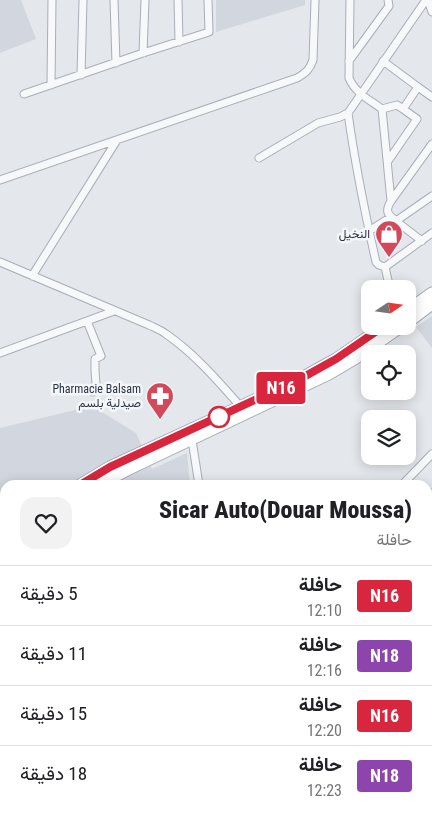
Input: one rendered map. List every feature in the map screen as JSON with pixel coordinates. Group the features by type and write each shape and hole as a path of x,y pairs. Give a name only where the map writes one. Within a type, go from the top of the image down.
{"main road":[{"path":"416,304 432,293"},
{"path":"416,316 432,304"},
{"path":"88,480 110,467 300,379 324,366 371,335"},
{"path":"108,480 329,374 389,335"}],"street":[{"path":"51,85 52,0"},
{"path":"81,75 83,0"},
{"path":"114,0 116,63"},
{"path":"143,53 144,0"},
{"path":"178,0 179,42"},
{"path":"24,94 209,32 208,0"},
{"path":"0,180 297,78 310,68 313,60 315,0"},
{"path":"350,0 349,78 352,86 382,109 391,201"},
{"path":"349,61 388,6 388,0"},
{"path":"427,0 432,12"},
{"path":"259,158 318,123 348,113 427,0"},
{"path":"383,61 432,97"},
{"path":"403,109 418,87"},
{"path":"382,109 397,104 416,120 388,161"},
{"path":"348,113 354,156 376,262 385,268"},
{"path":"32,276 118,140"},
{"path":"422,241 394,219 387,211 387,208 432,144"},
{"path":"369,231 394,219 432,196"},
{"path":"385,268 432,233"},
{"path":"0,262 165,333 193,356 241,407"},
{"path":"385,268 388,280"},
{"path":"0,353 114,311"},
{"path":"87,321 101,356 95,359 96,384 93,392"},
{"path":"192,440 198,480"},
{"path":"407,480 432,454"}],"shaded area":[{"path":"0,0 21,0 36,39 0,53"},
{"path":"216,0 305,0 305,5 216,32"},
{"path":"432,316 432,348 416,327"},
{"path":"92,406 136,433 152,469 187,453 190,480 0,480 0,428"}],"bus line":[{"name":"N16","path":"88,480 110,467 300,379 336,359 371,335"}],"place":[{"name":"النخيل","path":"389,258"},
{"name":"Pharmacie Balsam صيدلية بلسم","path":"160,420"}]}
